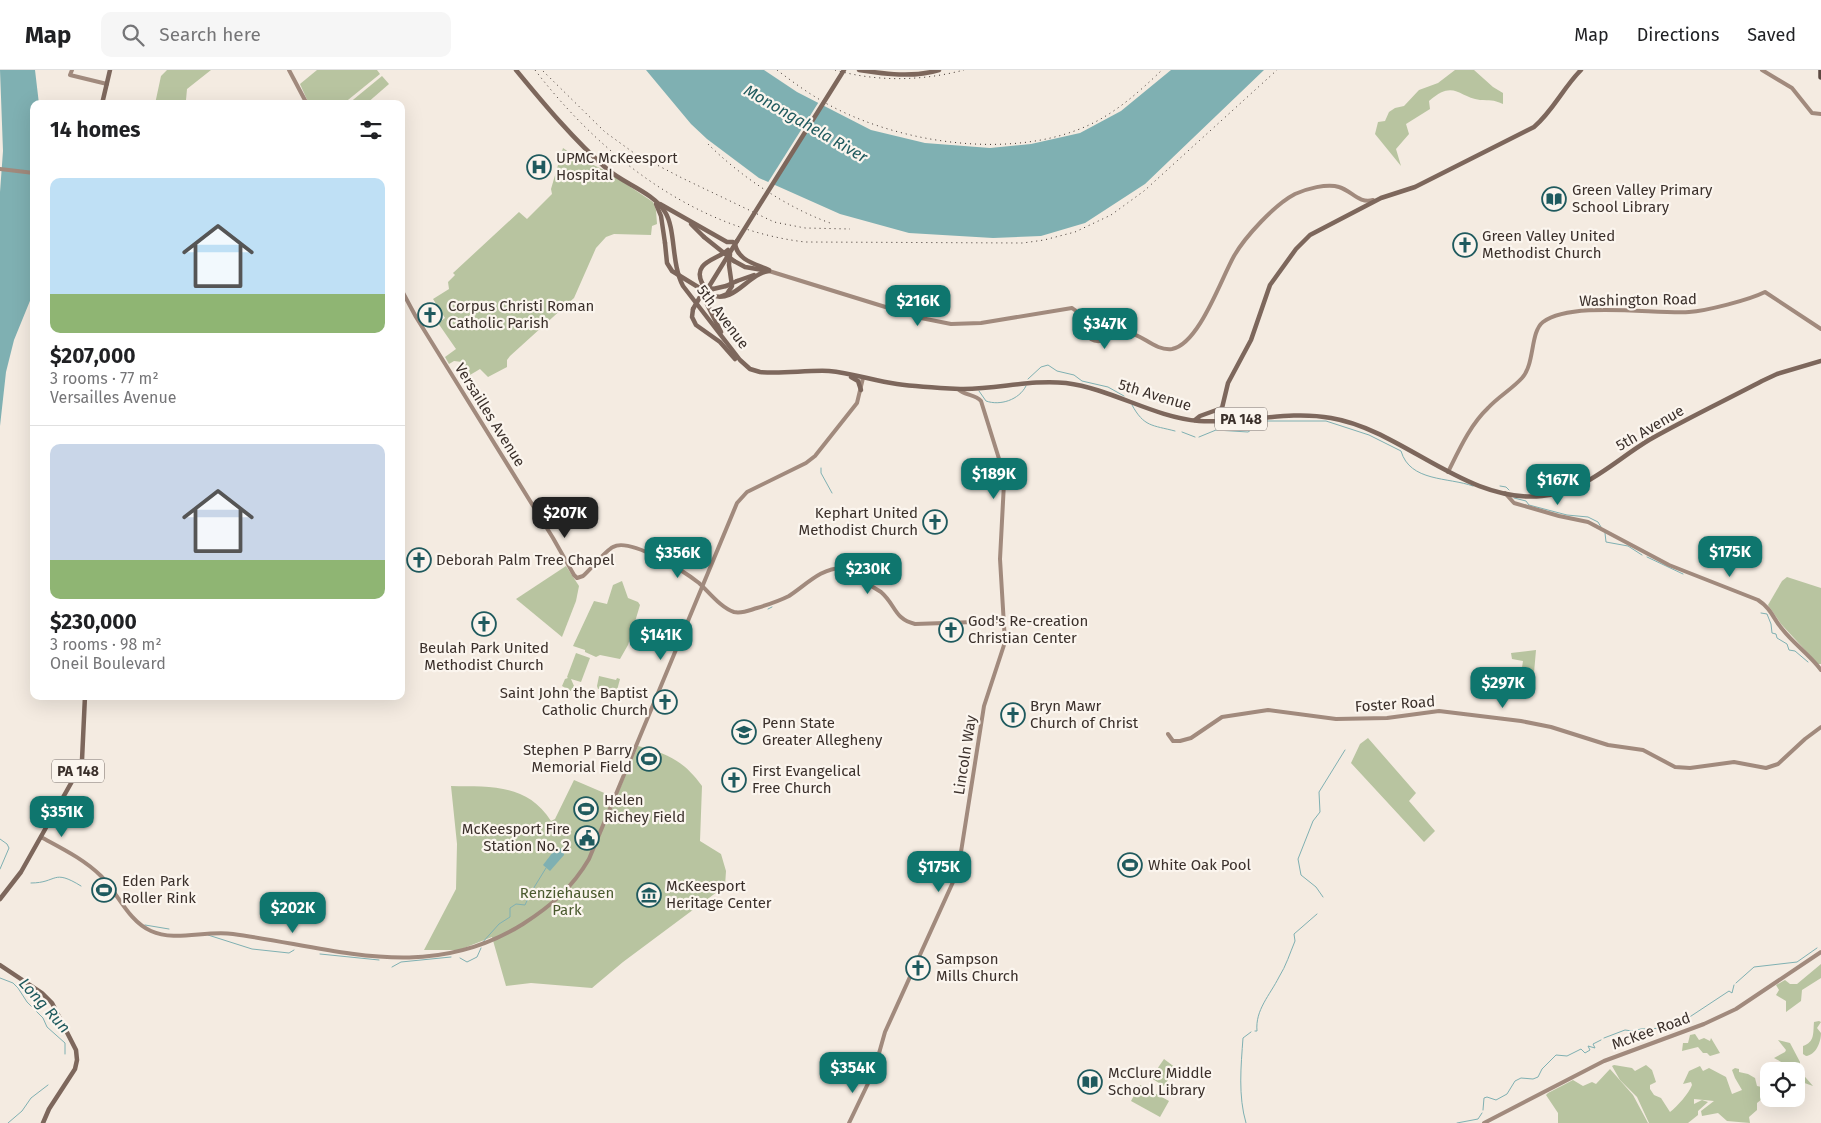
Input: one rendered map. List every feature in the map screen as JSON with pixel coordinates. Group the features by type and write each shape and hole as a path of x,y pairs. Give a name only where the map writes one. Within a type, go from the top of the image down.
{"highway":[{"path":"1821,70 1821,77"}],"main road":[{"path":"103,100 110,70"},
{"name":"5th Avenue","path":"516,70 544,103 607,169 654,201 667,215 680,279 728,345 750,369 771,373 830,371 897,384 958,389 978,389 1036,382 1078,385 1170,415 1195,420 1221,421 1297,415 1332,418 1364,427 1448,472 1474,483 1505,493 1542,496 1573,489 1592,479 1652,438 1762,381 1821,361"},
{"path":"728,345 707,304 705,296 707,289 735,241 843,70"},
{"path":"859,70 899,75 916,75 939,70"},
{"path":"869,70 900,73 922,70"},
{"path":"1195,420 1200,416 1222,408 1228,383 1251,340 1270,285 1296,249 1319,229 1381,198 1415,187 1534,127 1545,118 1570,80 1581,70"},
{"path":"654,201 726,242 735,241"},
{"path":"654,201 661,216 667,263 672,271 710,295 723,298 732,294 758,273"},
{"path":"666,207 692,225 734,260 752,269 769,271"},
{"path":"735,241 737,252 745,259 769,271"},
{"path":"730,250 703,264 699,272 702,283 706,287 713,289 726,286 758,273 769,271"},
{"path":"730,250 700,297 693,310 692,317 696,325 720,342 738,362 750,369"},
{"path":"717,297 727,294 732,286 729,265 730,250"},
{"path":"848,375 858,381 861,390"},
{"name":"PA 148","path":"0,899 21,872 81,765 85,700"},
{"path":"0,965 42,993 52,1003 62,1019 76,1050 77,1060 75,1069 49,1109 43,1123"}],"street":[{"path":"72,70 70,75 107,84"},
{"path":"289,70 305,100"},
{"path":"1762,70 1792,88 1812,113 1821,114"},
{"path":"0,169 30,173"},
{"path":"769,271 914,316 951,324 981,323 1072,308 1078,313 1087,336 1091,339 1100,341 1118,332 1131,333 1162,349 1176,348 1184,343 1203,317 1242,244 1279,205 1295,194 1332,186 1347,191 1362,201 1381,198"},
{"path":"1362,201 1362,208"},
{"name":"Washington Road","path":"1448,472 1469,432 1486,410 1524,377 1532,356 1538,328 1544,321 1568,313 1584,311 1689,312 1713,308 1765,292 1821,329"},
{"name":"Versailles Avenue","path":"405,296 577,578 583,576 612,547 621,544 667,562 703,586"},
{"path":"41,837 90,867 108,884 140,924 164,936 176,937 221,933 408,959 456,953 483,944 515,929 556,901 573,884 584,868 735,508 743,495 811,459 853,408 861,390 863,378"},
{"name":"Lincoln Way","path":"849,1123 874,1071 892,1016 958,871 984,706 1005,642 1000,559 1003,474 981,401 978,397 966,394 958,389"},
{"path":"1505,493 1514,504 1581,520 1602,529 1669,565 1758,600 1771,610 1783,630 1805,650 1821,670"},
{"path":"703,586 729,610 743,612 786,597 826,570 842,568 887,597 896,612 906,622 915,624 1004,621"},
{"name":"Foster Road","path":"1168,734 1173,741 1187,740 1222,717 1268,710 1328,718 1356,719 1447,712 1521,721 1552,727 1608,745 1642,750 1675,767 1690,768 1734,762 1766,768 1778,764 1821,727"},
{"name":"McKee Road","path":"1484,1123 1604,1061 1704,1024 1736,1010 1821,952"}],"green space":[{"path":"167,70 211,70 187,89 186,100 156,100 161,76"},
{"path":"317,70 377,70 380,74 348,100 307,100 300,84"},
{"path":"1455,70 1474,70 1493,87 1503,93 1503,104 1480,100 1450,90 1437,95 1429,101 1430,109 1406,124 1409,134 1396,149 1401,166 1375,134 1378,122 1385,121 1389,112 1404,106 1419,90 1438,83"},
{"path":"382,76 389,84 371,100 353,100"},
{"path":"563,148 608,172 653,202 656,210 657,224 652,226 651,235 614,234 606,237 596,248 574,298 510,356 507,360 507,367 488,377 480,369 470,375 462,362 454,361 449,364 445,357 456,349 438,323 445,318 433,299 449,289 448,282 455,275 453,273 519,212 527,219 552,194 551,189"},
{"path":"566,566 579,586 576,601 562,637 516,599"},
{"path":"1787,577 1821,588 1821,664 1818,664 1781,624 1768,605 1782,581"},
{"path":"622,581 628,598 638,602 640,605 628,645 620,659 600,655 596,657 585,652 585,650 573,646 594,601 607,604 613,585"},
{"path":"1536,650 1532,696 1518,694 1523,661 1512,659 1511,653"},
{"path":"576,653 590,658 581,682 571,679 574,686 571,691 562,686 565,679 568,678"},
{"path":"599,676 616,680 617,678 620,679 616,694 613,691 598,689"},
{"path":"1368,738 1416,793 1409,801 1435,831 1424,842 1351,763 1360,744"},
{"name":"Renziehausen Park","path":"638,746 674,759 688,770 702,786 700,841 721,854 726,871 725,886 623,962 592,988 531,983 506,986 492,937 459,950 424,950 456,889 457,844 451,786 493,787 519,793 531,800 551,821 555,819 574,780 616,798"},
{"path":"1821,964 1821,978 1802,990 1801,1001 1786,1012 1786,1001 1776,995 1779,990 1776,985 1785,980 1790,984 1797,984"},
{"path":"1814,1022 1821,1022 1817,1028 1821,1033 1819,1044 1813,1053 1806,1056 1803,1054 1803,1046 1810,1042"},
{"path":"1695,1034 1699,1040 1704,1038 1710,1041 1711,1038 1720,1053 1710,1056 1707,1053 1703,1053 1698,1047 1682,1051 1683,1043 1688,1043 1690,1035"},
{"path":"1778,1040 1790,1043 1800,1062 1781,1062 1774,1058 1786,1050"},
{"path":"1164,1059 1176,1068 1164,1086 1151,1078"},
{"path":"1646,1065 1652,1070 1656,1082 1650,1085 1650,1089 1654,1095 1661,1098 1670,1112 1682,1100 1692,1085 1691,1082 1683,1084 1689,1071 1700,1066 1703,1071 1709,1068 1726,1077 1732,1094 1742,1090 1732,1070 1735,1068 1739,1069 1739,1072 1755,1078 1757,1086 1760,1087 1760,1101 1757,1103 1757,1110 1749,1117 1750,1123 1727,1121 1718,1113 1702,1116 1701,1111 1714,1101 1694,1099 1694,1104 1702,1100 1708,1102 1698,1111 1698,1115 1688,1123 1649,1123 1637,1097 1620,1080 1612,1066 1632,1068 1635,1071"},
{"path":"1610,1069 1633,1095 1648,1123 1558,1123 1558,1113 1546,1095 1573,1080 1583,1086 1592,1082 1596,1084"},
{"path":"1805,1077 1813,1086 1805,1083"},
{"path":"1140,1085 1169,1101 1160,1117 1131,1101"}],"water":[{"path":"0,70 35,70 39,100 30,100 30,301 14,340 6,372 0,426 0,192 3,151"},
{"name":"Monongahela River","path":"646,70 764,70 797,92 871,130 925,143 990,148 1031,144 1080,133 1121,111 1171,70 1264,70 1145,184 1085,223 1041,236 993,238 909,233 840,214 759,178 707,139 691,124"},
{"path":"556,848 560,848 564,855 550,871 543,865"}],"pier":[{"path":"820,100 824,103 772,187 767,184"}],"waterway":[{"path":"1028,379 1041,367 1048,365 1057,371 1074,375 1082,381 1108,387 1124,396"},
{"path":"979,391 986,401 997,403 1009,401 1019,395 1026,386"},
{"path":"1132,405 1141,418 1149,424 1175,431"},
{"path":"1199,437 1216,430 1248,432 1265,421 1326,421 1369,435 1401,451 1406,461 1421,473 1473,486"},
{"path":"1182,432 1195,437"},
{"path":"821,468 821,473 832,493"},
{"path":"1500,486 1506,487 1509,490"},
{"path":"1514,498 1526,501 1529,505 1567,515 1588,517 1598,522 1601,527"},
{"path":"1605,533 1606,542 1628,546 1642,555"},
{"path":"1647,557 1683,574"},
{"path":"768,609 772,607"},
{"path":"1761,613 1767,614 1772,633 1776,634 1777,638 1787,644 1789,650 1795,651 1808,662"},
{"path":"1323,897 1316,887 1301,875 1298,859 1313,821 1320,812 1319,792 1345,750"},
{"name":"Long Run","path":"0,839 9,848 0,869"},
{"path":"482,943 499,924 510,917 510,908 516,904 525,905 546,868"},
{"path":"31,883 60,877 81,886"},
{"path":"1255,1031 1257,1031 1258,1016 1261,1009 1288,959 1295,941 1294,934 1317,914"},
{"path":"145,925 169,929"},
{"path":"208,935 252,949 289,953 294,950"},
{"path":"460,958 467,962 477,957 481,948"},
{"path":"1736,983 1754,967 1797,962 1817,948"},
{"path":"320,954 379,960"},
{"path":"392,967 401,962 451,957"},
{"name":"Long Run","path":"0,978 13,983 18,988 27,1002 43,1018 47,1027 65,1043 65,1054"},
{"path":"1604,1038 1625,1030 1667,1028 1679,1024 1729,991 1732,993 1734,985"},
{"path":"1246,1123 1241,1092 1243,1038 1251,1032"},
{"path":"1483,1110 1484,1098 1496,1100 1507,1094 1515,1081 1521,1078 1533,1079 1538,1077 1542,1069 1556,1055 1567,1056 1581,1049 1585,1053 1590,1050 1588,1046 1595,1048 1593,1044 1601,1040"},
{"name":"Long Run","path":"8,1123 22,1111 31,1098 48,1085"},
{"path":"1457,1123 1478,1119 1482,1113"}],"railway":[{"path":"535,70 561,102 620,159 689,205 726,222 765,234 805,242 1023,243 1075,232 1111,215 1144,191 1277,70"},
{"path":"777,70 831,106 891,130 924,138 959,143 993,144 1027,142 1059,136 1089,125 1119,107 1162,70"},
{"path":"835,70 867,77 900,79 948,74 964,70"},
{"path":"543,71 605,132 634,153 682,178 774,222 805,228 850,229"},
{"path":"708,144 735,168 766,191 816,218 833,224"}],"place":[{"name":"UPMC McKeesport Hospital","path":"539,167"},
{"name":"Green Valley Primary School Library","path":"1554,199"},
{"name":"Green Valley United Methodist Church","path":"1465,245"},
{"name":"Corpus Christi Roman Catholic Parish","path":"430,315"},
{"name":"Kephart United Methodist Church","path":"935,522"},
{"name":"Deborah Palm Tree Chapel","path":"419,560"},
{"name":"Beulah Park United Methodist Church","path":"484,624"},
{"name":"God's Re-creation Christian Center","path":"951,630"},
{"name":"Saint John the Baptist Catholic Church","path":"665,702"},
{"name":"Bryn Mawr Church of Christ","path":"1013,715"},
{"name":"Penn State Greater Allegheny","path":"744,732"},
{"name":"Stephen P Barry Memorial Field","path":"649,759"},
{"name":"First Evangelical Free Church","path":"734,780"},
{"name":"Helen Richey Field","path":"586,809"},
{"name":"McKeesport Fire Station No. 2","path":"587,838"},
{"name":"White Oak Pool","path":"1130,865"},
{"name":"Eden Park Roller Rink","path":"104,890"},
{"name":"McKeesport Heritage Center","path":"649,895"},
{"name":"Sampson Mills Church","path":"918,968"},
{"name":"McClure Middle School Library","path":"1090,1082"}]}
